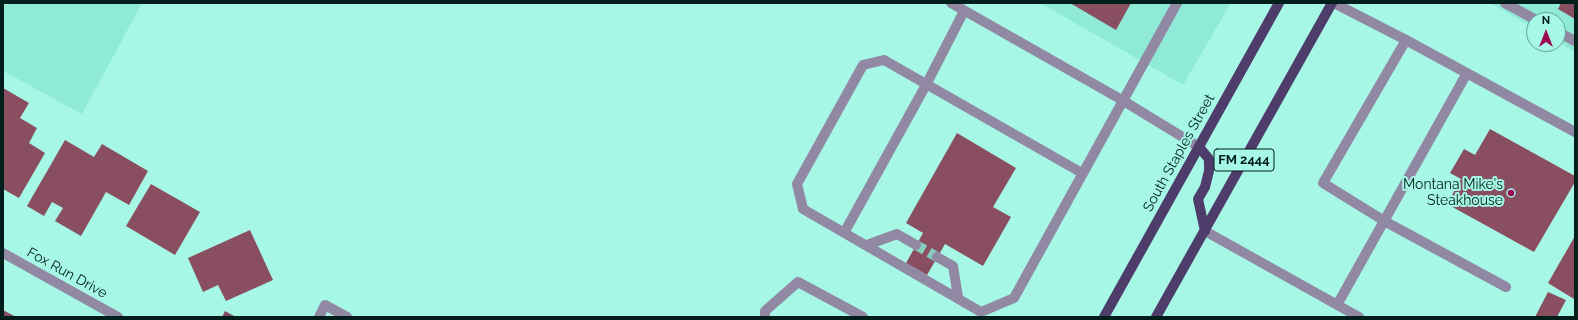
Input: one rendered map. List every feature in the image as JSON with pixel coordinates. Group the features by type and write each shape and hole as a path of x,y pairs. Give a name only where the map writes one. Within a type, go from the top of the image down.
{"main road":[{"name":"South Staples Street","path":"1104,317 1279,3"},
{"name":"FM 2444","path":"1156,317 1333,3"},
{"path":"1199,147 1209,158 1209,171 1198,199 1204,231"}],"street":[{"path":"951,3 1122,100 1199,147"},
{"path":"1082,173 884,60 863,65 797,184 804,209 958,297 981,312 1014,298 1122,100 1177,3"},
{"path":"1333,3 1406,40 1575,132"},
{"path":"1505,3 1526,15"},
{"path":"844,233 926,85 964,11"},
{"path":"1566,36 1575,41"},
{"path":"1406,40 1323,183 1386,222 1506,287"},
{"path":"1337,305 1386,222 1467,73"},
{"path":"1204,231 1285,274 1359,317"},
{"path":"866,245 897,234 916,245"},
{"name":"Fox Run Drive","path":"3,252 118,317"},
{"path":"937,257 953,266 958,297"},
{"path":"765,317 765,311 798,282 863,317"},
{"path":"319,317 325,305 347,317"}],"shaded area":[{"path":"3,3 142,3 82,114 3,71"},
{"path":"1040,3 1231,3 1183,85"},
{"path":"1490,3 1575,3 1575,52 1566,47 1566,12 1526,12 1526,23"}],"building":[{"path":"1070,3 1131,3 1116,30"},
{"path":"1561,3 1575,3 1575,19 1566,14 1566,12 1558,9"},
{"path":"3,88 29,103 20,118 37,128 29,143 45,153 19,198 3,189"},
{"name":"Montana Mike's Steakhouse","path":"1490,129 1575,176 1575,182 1534,252 1447,204 1461,179 1450,173 1464,149 1475,155"},
{"path":"957,133 1016,168 993,207 1011,217 983,266 945,244 927,275 906,263 923,233 906,223"},
{"path":"65,140 94,157 102,144 148,171 129,205 106,192 81,236 55,221 63,208 52,202 44,216 27,206"},
{"path":"151,184 200,212 175,255 126,226"},
{"path":"250,230 273,280 226,301 218,285 203,292 188,258"},
{"path":"1575,236 1575,297 1574,299 1548,283"},
{"path":"1548,292 1566,300 1557,317 1535,317"},
{"path":"3,310 16,317 3,317"},
{"path":"225,311 236,317 222,317"}],"tunnel":[{"path":"916,245 937,257"}],"place":[{"name":"Montana Mike's Steakhouse","path":"1511,193"}]}
